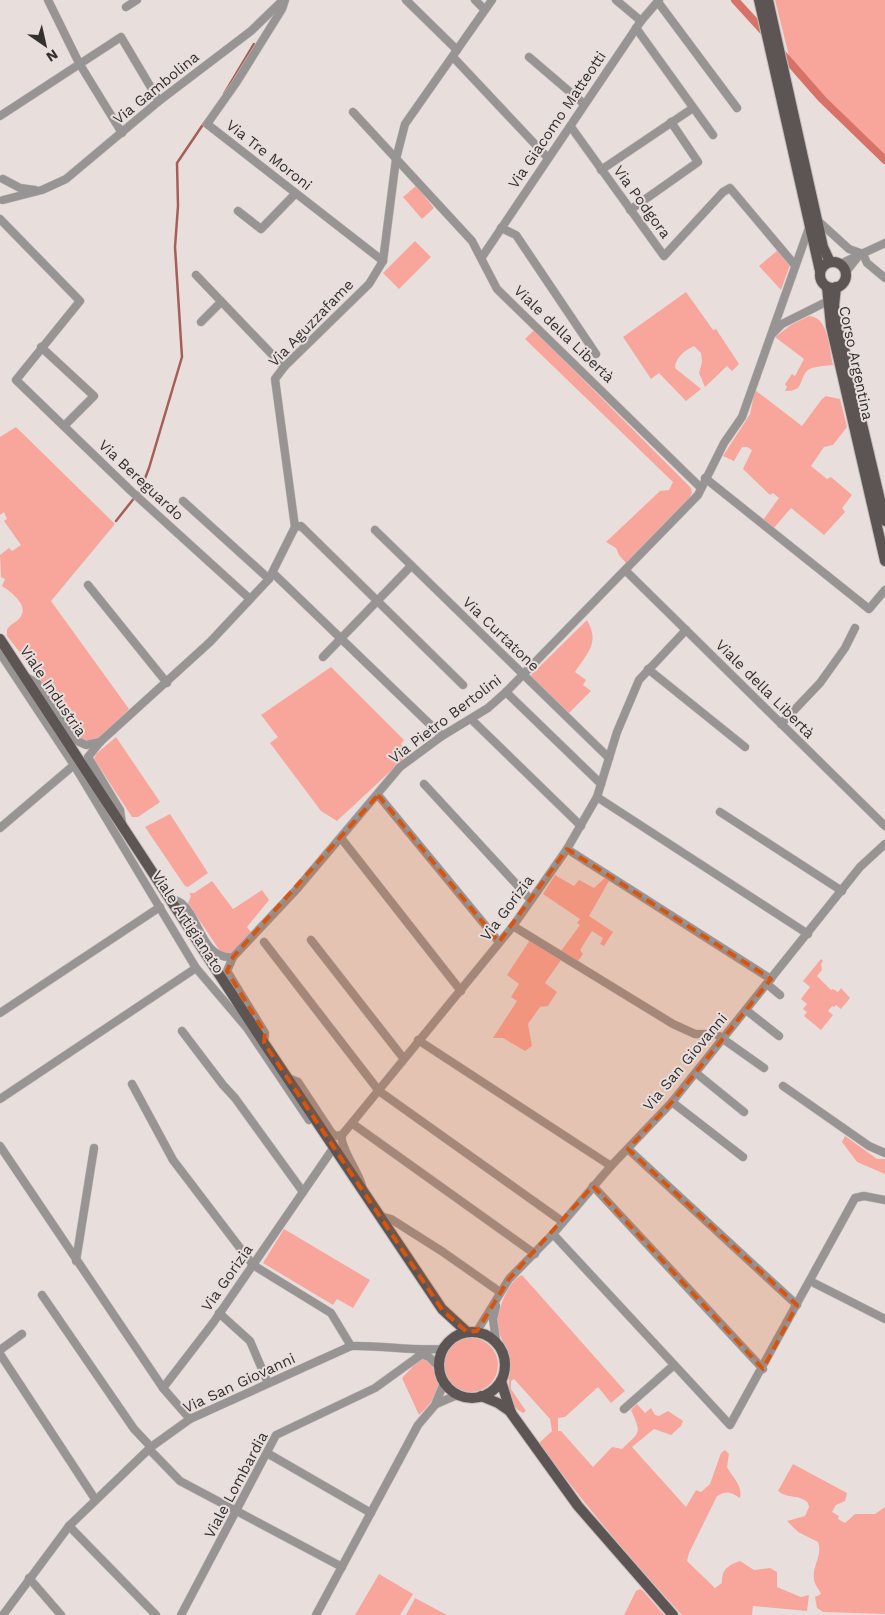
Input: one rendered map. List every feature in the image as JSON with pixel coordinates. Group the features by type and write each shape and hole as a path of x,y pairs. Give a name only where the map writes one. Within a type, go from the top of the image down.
{"main road":[{"path":"759,0 813,222 823,247 846,274 843,283 832,287 821,280 813,222 768,0"},
{"path":"820,271 835,263"},
{"name":"Corso Argentina","path":"832,287 828,301 831,326 885,561"},
{"name":"Corso Argentina","path":"832,287 834,306 885,521"},
{"name":"Viale Industria","path":"0,639 26,677 78,763"},
{"name":"Viale Artigianato","path":"78,763 122,823 264,1043 443,1311 449,1327 450,1340"},
{"name":"Viale Artigianato","path":"443,1311 472,1332"},
{"path":"472,1332 486,1334 496,1341 504,1354 505,1363 496,1388 481,1396 469,1398 457,1395 444,1382 438,1366 442,1349 450,1340 472,1332"},
{"path":"500,1381 512,1412 578,1506 673,1615"},
{"path":"481,1396 498,1403 512,1412"}],"street":[{"path":"48,0 79,63 122,133"},
{"path":"126,7 137,0"},
{"name":"Via Gambolina","path":"1,201 42,190 66,179 159,101 251,31 284,0"},
{"name":"Via Tre Moroni","path":"284,0 282,9 236,83 207,124 383,261"},
{"path":"406,0 548,158"},
{"path":"475,0 484,9"},
{"name":"Via Aguzzafame","path":"295,527 275,379 284,367 369,284 383,261 396,159 405,124 492,0"},
{"path":"616,0 641,21"},
{"path":"658,1 737,108"},
{"name":"Via Giacomo Matteotti","path":"482,257 636,28 658,1"},
{"path":"636,28 713,135"},
{"path":"251,31 262,39"},
{"path":"0,116 121,37 159,101"},
{"path":"529,57 584,104"},
{"path":"601,170 693,108"},
{"name":"Viale della Libertà","path":"353,112 472,241 497,289 701,488"},
{"path":"630,210 698,162 672,122"},
{"name":"Via Podgora","path":"571,127 664,256 724,192 730,188 794,264"},
{"name":"Via Gambolina","path":"1,178 20,188 42,190"},
{"name":"Via Gambolina","path":"1,178 7,192 1,201"},
{"path":"238,211 261,229 295,194"},
{"path":"0,211 0,220 80,301 41,347 94,396 64,426"},
{"path":"701,488 724,444 742,417 794,264 813,222 861,255 867,263 885,278"},
{"path":"501,228 516,235 596,354"},
{"path":"835,263 861,255 884,243"},
{"path":"846,274 861,255"},
{"path":"196,275 284,367"},
{"path":"768,340 774,330 782,324 828,301"},
{"path":"201,322 221,302"},
{"name":"Via Bereguardo","path":"41,347 16,380 250,599"},
{"path":"705,478 869,609 885,590"},
{"name":"Via Pietro Bertolini","path":"233,957 296,890 400,767 442,736 488,708 524,676 698,495 701,488"},
{"path":"183,501 271,576 442,736"},
{"path":"122,823 120,810 88,760 90,754 100,742 210,642 271,576 295,527 300,526 463,685"},
{"name":"Via Curtatone","path":"375,530 609,758"},
{"path":"324,657 411,566"},
{"name":"Viale della Libertà","path":"626,571 885,826"},
{"path":"88,585 167,682"},
{"path":"781,724 820,683 845,648 855,628"},
{"name":"Via Gorizia","path":"342,1136 418,1040 513,926 567,850 597,797 617,732 639,680 686,630"},
{"name":"Viale Industria","path":"0,653 78,763"},
{"path":"648,669 745,747"},
{"path":"26,677 37,683 78,742 86,745 100,742"},
{"path":"506,692 601,784"},
{"path":"470,719 581,826"},
{"path":"0,828 78,763"},
{"name":"Viale Artigianato","path":"78,763 196,968 247,1028 314,1126 325,1134"},
{"path":"424,784 531,900"},
{"path":"378,794 499,942"},
{"path":"597,797 808,934"},
{"path":"720,812 842,892"},
{"path":"341,838 461,990"},
{"name":"Via San Giovanni","path":"472,1332 515,1272 535,1254 611,1166 672,1102 842,892 860,867 885,844"},
{"path":"567,850 769,981 780,995"},
{"path":"170,898 182,904 213,951 224,958 233,957"},
{"path":"0,1013 160,908"},
{"path":"513,926 673,1024 695,1034 716,1034 764,1068"},
{"path":"310,940 404,1059"},
{"path":"264,942 379,1091 563,1222"},
{"path":"233,957 226,971 265,1033 264,1043"},
{"path":"0,1099 196,968"},
{"path":"746,1010 779,1036"},
{"path":"182,1031 235,1098 303,1192"},
{"path":"418,1040 611,1166"},
{"path":"696,1074 744,1112"},
{"path":"288,1078 298,1082 331,1132 335,1136 342,1136 341,1144 359,1173 363,1192"},
{"path":"132,1084 173,1160 253,1265 331,1313 351,1346"},
{"path":"783,1086 869,1146 885,1153"},
{"path":"672,1102 743,1157"},
{"path":"353,1124 535,1254"},
{"path":"0,1146 163,1388 190,1419"},
{"name":"Via Gorizia","path":"163,1388 219,1313 334,1147"},
{"path":"76,1261 94,1148"},
{"path":"628,1149 797,1305"},
{"path":"593,1186 763,1369"},
{"path":"553,1234 730,1426 763,1369 855,1198 864,1196 885,1200"},
{"path":"380,1216 391,1219 443,1252 500,1292"},
{"path":"814,1283 885,1320"},
{"name":"Via San Giovanni","path":"496,1341 493,1319 500,1292"},
{"path":"42,1295 134,1430 180,1481 342,1567"},
{"path":"219,1313 250,1341 268,1383"},
{"path":"22,1334 0,1352 95,1499"},
{"name":"Via San Giovanni","path":"3,1615 69,1526 150,1448 190,1419 351,1346 380,1345 419,1353 442,1349"},
{"name":"Via San Giovanni","path":"419,1353 438,1366"},
{"name":"Viale Lombardia","path":"181,1615 238,1511 276,1435 375,1388 419,1353"},
{"path":"624,1409 674,1365"},
{"path":"316,1615 418,1425 435,1404 444,1382"},
{"path":"435,1404 457,1395"},
{"path":"267,1453 371,1513"},
{"path":"69,1526 156,1615"},
{"path":"29,1578 61,1615"}],"highlighted area":[{"path":"378,795 499,942 567,849 771,979 672,1102 628,1149 797,1305 763,1369 593,1186 509,1279 477,1331 467,1332 443,1311 264,1043 265,1033 227,971 233,957"}],"shaded area":[{"path":"775,0 885,0 885,157 824,97 789,56"},
{"path":"416,186 434,208 422,219 403,197"},
{"path":"415,241 431,257 399,289 383,273"},
{"path":"778,250 790,265 781,290 759,266"},
{"path":"686,292 713,330 716,329 739,364 732,371 727,366 705,387 699,373 702,362 701,353 694,346 687,350 675,364 675,368 701,389 686,401 659,373 651,379 623,337"},
{"path":"809,316 821,322 824,328 833,365 814,367 808,370 798,388 785,391 787,387 785,384 792,374 795,376 804,359 775,337 791,325"},
{"path":"534,330 691,488 692,493 688,500 626,563 616,548 606,542 660,491 669,490 673,482 525,339"},
{"path":"755,390 802,426 826,396 840,399 847,427 833,445 824,447 811,466 827,479 831,477 852,495 842,508 845,512 824,535 791,508 773,529 763,520 779,498 773,493 770,495 743,469 752,450 742,447 734,461 723,456 750,414"},
{"path":"16,427 115,524 51,601 129,709 113,727 93,740 79,737 29,664 7,636 7,630 19,619 23,609 18,600 2,586 5,579 1,577 0,555 9,548 12,551 21,545 4,521 7,519 4,512 0,515 0,437"},
{"path":"587,620 591,628 591,647 575,672 586,680 583,685 591,691 569,713 530,676"},
{"path":"331,667 404,740 401,744 410,753 337,821 321,811 270,743 278,737 261,715"},
{"path":"116,737 160,802 138,817 132,817 94,759 96,754"},
{"path":"170,814 208,873 188,887 185,886 145,827"},
{"path":"555,875 574,886 579,880 594,888 605,878 609,881 589,916 613,932 604,946 600,944 603,938 592,931 580,950 583,954 578,961 561,951 580,925 577,923 580,919 543,894"},
{"path":"212,881 233,909 262,890 269,900 247,927 253,934 231,954 222,954 188,903 191,896 189,893 194,893"},
{"path":"530,940 561,960 545,983 557,992 548,1006 540,1007 528,1024 532,1046 525,1051 503,1038 493,1038 517,1001 511,997 519,984 507,975"},
{"path":"821,959 823,961 821,964 822,970 817,976 831,990 833,989 838,992 841,988 850,998 841,1009 836,1005 832,1006 828,1011 833,1015 821,1030 804,1016 807,1012 803,1009 807,1004 801,999 810,987 803,981"},
{"path":"845,1136 877,1159 885,1159 885,1174 857,1162 842,1142"},
{"path":"284,1229 370,1280 353,1308 337,1299 333,1305 263,1263"},
{"path":"522,1275 625,1391 611,1403 598,1387 565,1417 558,1418 558,1431 561,1431 593,1467 612,1447 622,1449 636,1435 637,1424 631,1410 637,1404 645,1413 651,1408 655,1415 659,1416 668,1411 683,1421 681,1426 671,1435 654,1429 632,1447 686,1507 696,1490 701,1492 710,1484 721,1453 725,1450 729,1454 727,1467 739,1485 740,1498 729,1492 717,1496 689,1553 687,1561 715,1588 722,1583 724,1571 732,1564 740,1561 754,1570 770,1568 777,1572 777,1587 801,1597 809,1595 807,1611 753,1606 752,1615 682,1615 626,1552 539,1443 552,1431 550,1419 514,1379 511,1381 511,1389 526,1411 523,1413 512,1402 509,1388 509,1357 498,1329 497,1319 505,1296 517,1277"},
{"path":"466,1338 476,1338 486,1342 494,1350 498,1365 494,1380 486,1388 476,1392 466,1392 456,1388 448,1380 444,1370 444,1360 448,1350 456,1342"},
{"path":"421,1358 429,1361 439,1384 435,1396 419,1415 402,1378"},
{"path":"793,1464 847,1493 845,1501 836,1505 832,1512 845,1523 855,1514 875,1514 885,1507 885,1614 823,1612 817,1608 815,1597 821,1594 814,1579 814,1569 819,1552 818,1542 798,1532 787,1521 805,1516 809,1507 808,1503 801,1498 785,1495 778,1491"},
{"path":"379,1574 413,1594 400,1615 355,1615"},
{"path":"640,1589 664,1615 624,1615 636,1591"},
{"path":"415,1598 447,1615 406,1615"}],"waterway":[{"path":"735,0 767,35"},
{"path":"224,94 254,44"},
{"path":"779,50 822,99 885,160"},
{"path":"139,494 149,468 182,357 175,247 178,206 177,163 204,123"},
{"path":"116,521 135,497"}]}
